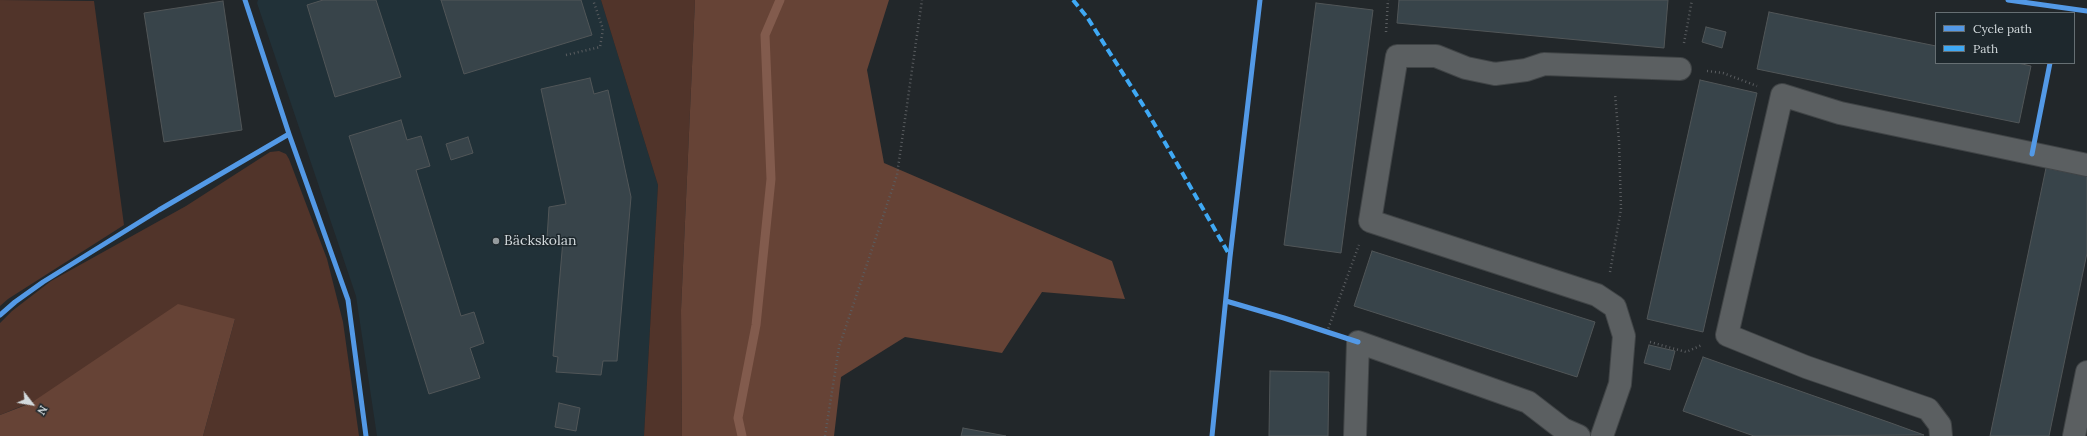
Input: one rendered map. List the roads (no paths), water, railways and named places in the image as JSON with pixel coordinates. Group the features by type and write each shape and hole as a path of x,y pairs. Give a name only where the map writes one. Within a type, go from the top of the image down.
{"lane":[{"path":"1602,436 1620,384 1624,336 1615,307 1597,295 1370,221 1397,56 1436,56 1466,68 1495,74 1526,70 1544,64 1680,69"},
{"path":"1941,436 1940,425 1928,409 1806,367 1727,336 1782,95 1840,113 2087,165"},
{"path":"1355,436 1358,342 1528,402 1563,429 1579,436"},
{"path":"2074,436 2087,372"}],"waterway":[{"path":"742,436 738,418 756,325 771,179 765,35 780,0"}],"place":[{"name":"Bäckskolan","path":"496,241"}]}
